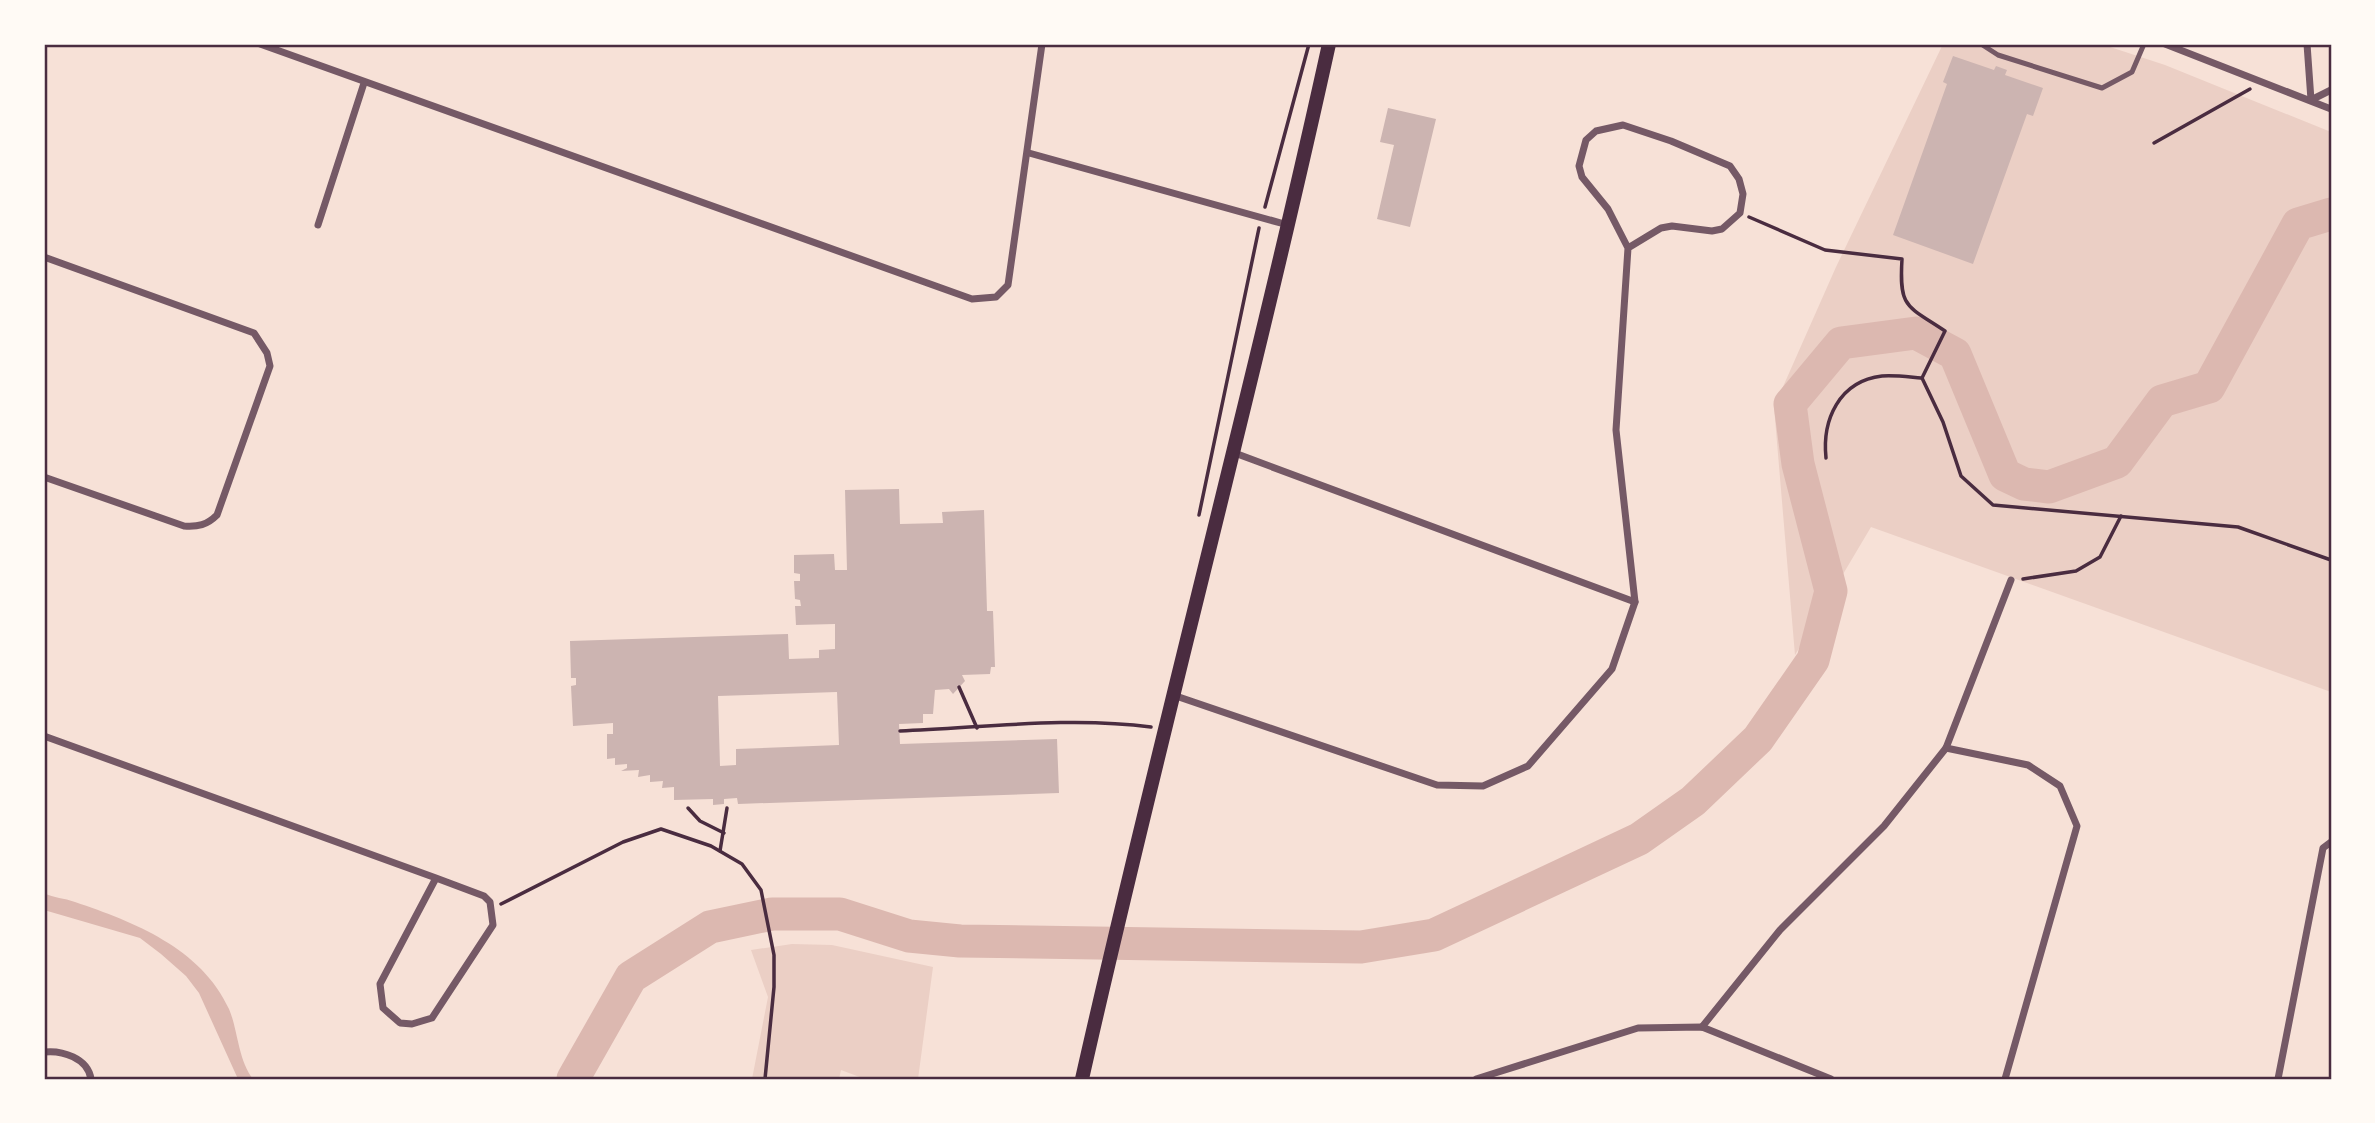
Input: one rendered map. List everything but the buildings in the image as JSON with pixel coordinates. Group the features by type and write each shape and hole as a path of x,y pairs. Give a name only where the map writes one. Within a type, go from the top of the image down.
{"main road":[{"path":"1082,1079 1122,905 1155,725 1172,695 1290,225 1329,44"}],"street":[{"path":"260,44 972,299 996,297 1008,285 1029,153 1042,44"},
{"path":"2165,44 2331,109"},
{"path":"2307,44 2311,100"},
{"path":"318,225 364,83"},
{"path":"2311,100 2331,90"},
{"path":"1172,695 1437,785 1483,786 1528,766 1612,669 1635,602 1616,430 1628,248 1608,209 1582,177 1578,166 1586,140 1596,131 1608,126 1623,125 1671,141 1730,166 1739,179 1743,194 1740,213 1722,229 1712,231 1672,226 1661,228 1628,248"},
{"path":"1029,153 1290,225"},
{"path":"44,257 254,333 267,353 270,366 217,515 210,522 198,527 184,526 44,477"},
{"path":"1232,453 1635,602"},
{"path":"1702,1027 1780,930 1884,826 1946,748 2011,580"},
{"path":"44,736 436,877 484,896 490,902 493,925 441,1008 424,1022 400,1023 383,1009 380,984 436,877"},
{"path":"1946,748 2028,765 2060,786 2077,826 2005,1079"},
{"path":"2278,1079 2323,848 2331,842"},
{"path":"1476,1079 1638,1028 1702,1027 1831,1079"},
{"path":"44,1052 66,1053 81,1062 91,1074 91,1079"}],"lane":[{"path":"1981,44 1998,55 2102,88 2132,72 2144,44"}],"path":[{"path":"1198,522 1262,217 1309,44"},
{"path":"2154,143 2264,82"},
{"path":"1740,213 1825,250 1902,258 1900,288 1906,305 1944,331 1922,378 1942,422 1961,476 1993,505 2238,527 2331,560"},
{"path":"1826,458 1823,434 1840,397 1861,381 1882,376 1922,378"},
{"path":"2011,580 2076,571 2100,557 2121,516"},
{"path":"959,687 977,728"},
{"path":"900,731 1155,725 1147,739"},
{"path":"688,808 699,821 724,833"},
{"path":"720,852 727,808"},
{"path":"491,909 623,842 662,830 720,852 742,864 761,890 774,955 774,987 765,1079"}],"shaded area":[{"path":"1943,44 2101,44 2165,65 2331,132 2331,692 1871,527 1795,655 1774,407 1836,267"},
{"path":"44,893 97,910 142,929 164,940 201,969 217,988 229,1009 244,1063 253,1079 238,1079 199,993 186,976 140,938 44,910"},
{"path":"792,944 832,945 933,967 918,1079 865,1079 841,1070 839,1079 752,1079 768,997 751,950"}],"waterway":[{"path":"573,1079 631,977 710,927 772,914 840,914 909,936 960,941 1361,947 1434,935 1639,839 1693,801 1758,739 1813,660 1831,591 1798,464 1790,404 1841,343 1916,333 1955,354 2005,475 2024,484 2049,487 2117,462 2162,401 2209,387 2298,224 2331,214"}]}
